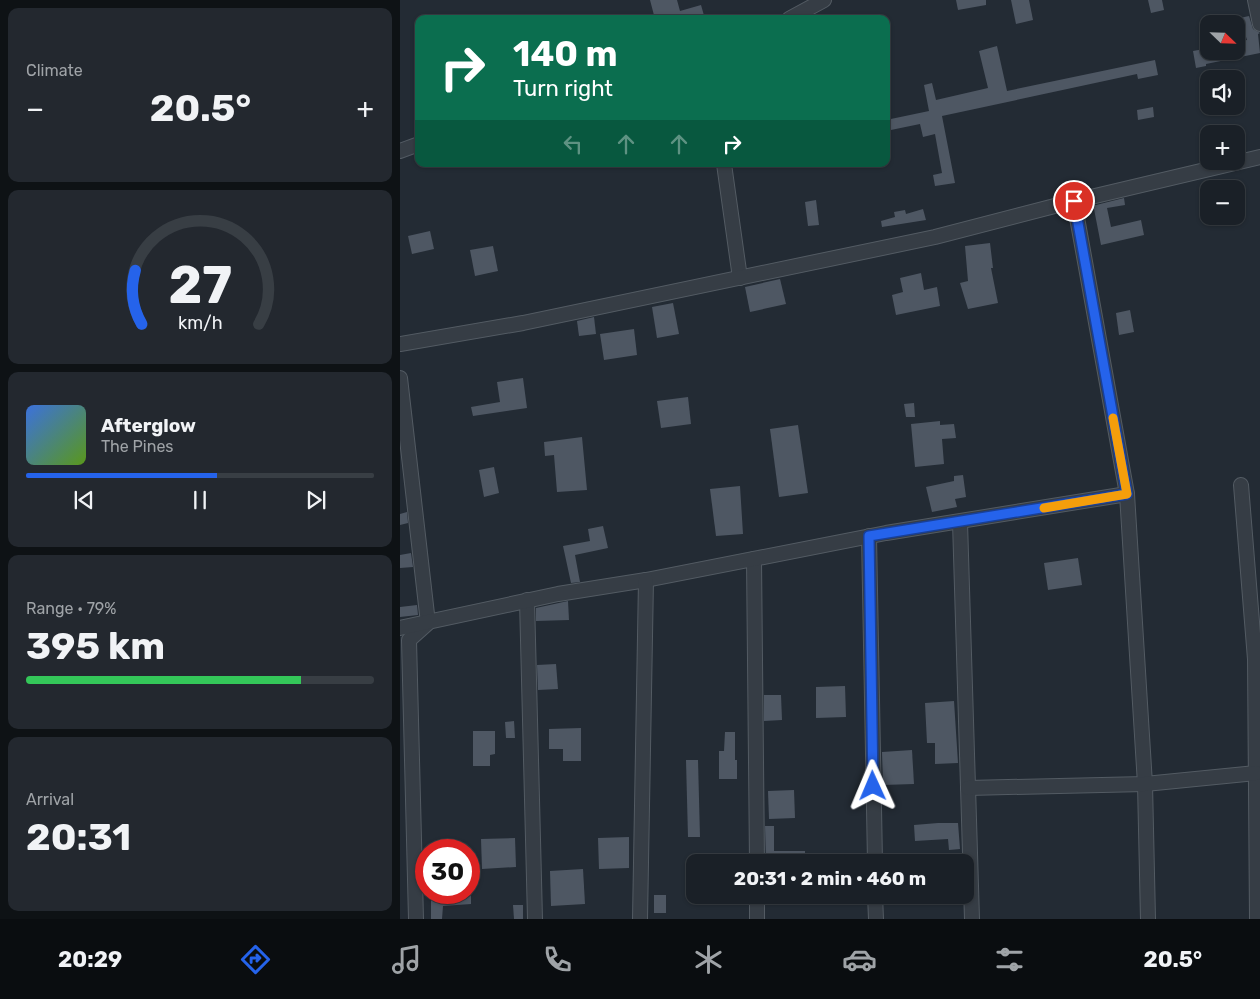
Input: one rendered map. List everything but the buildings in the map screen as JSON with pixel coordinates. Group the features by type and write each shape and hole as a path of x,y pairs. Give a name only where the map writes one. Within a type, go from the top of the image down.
{"street":[{"path":"796,15 824,0"},
{"path":"1255,0 1260,24"},
{"path":"400,151 415,145"},
{"path":"400,344 523,323 935,237 1074,201 1260,157"},
{"path":"724,167 740,278"},
{"path":"1074,201 1127,494 1144,784 1148,919"},
{"path":"400,378 428,623"},
{"path":"1241,485 1257,659 1257,919"},
{"path":"400,628 526,600 646,580 869,536 1127,494"},
{"path":"960,522 972,919"},
{"path":"869,536 875,854"},
{"path":"754,559 756,854"},
{"path":"640,919 646,580"},
{"path":"526,600 534,919"},
{"path":"416,919 409,640 428,623"},
{"path":"968,788 1144,784 1256,773"},
{"path":"757,904 757,919"},
{"path":"875,904 876,919"}],"slow traffic":[{"path":"1044,508 1127,494 1113,418"}],"route":[{"path":"873,786 869,536 1127,494 1074,201"}]}
